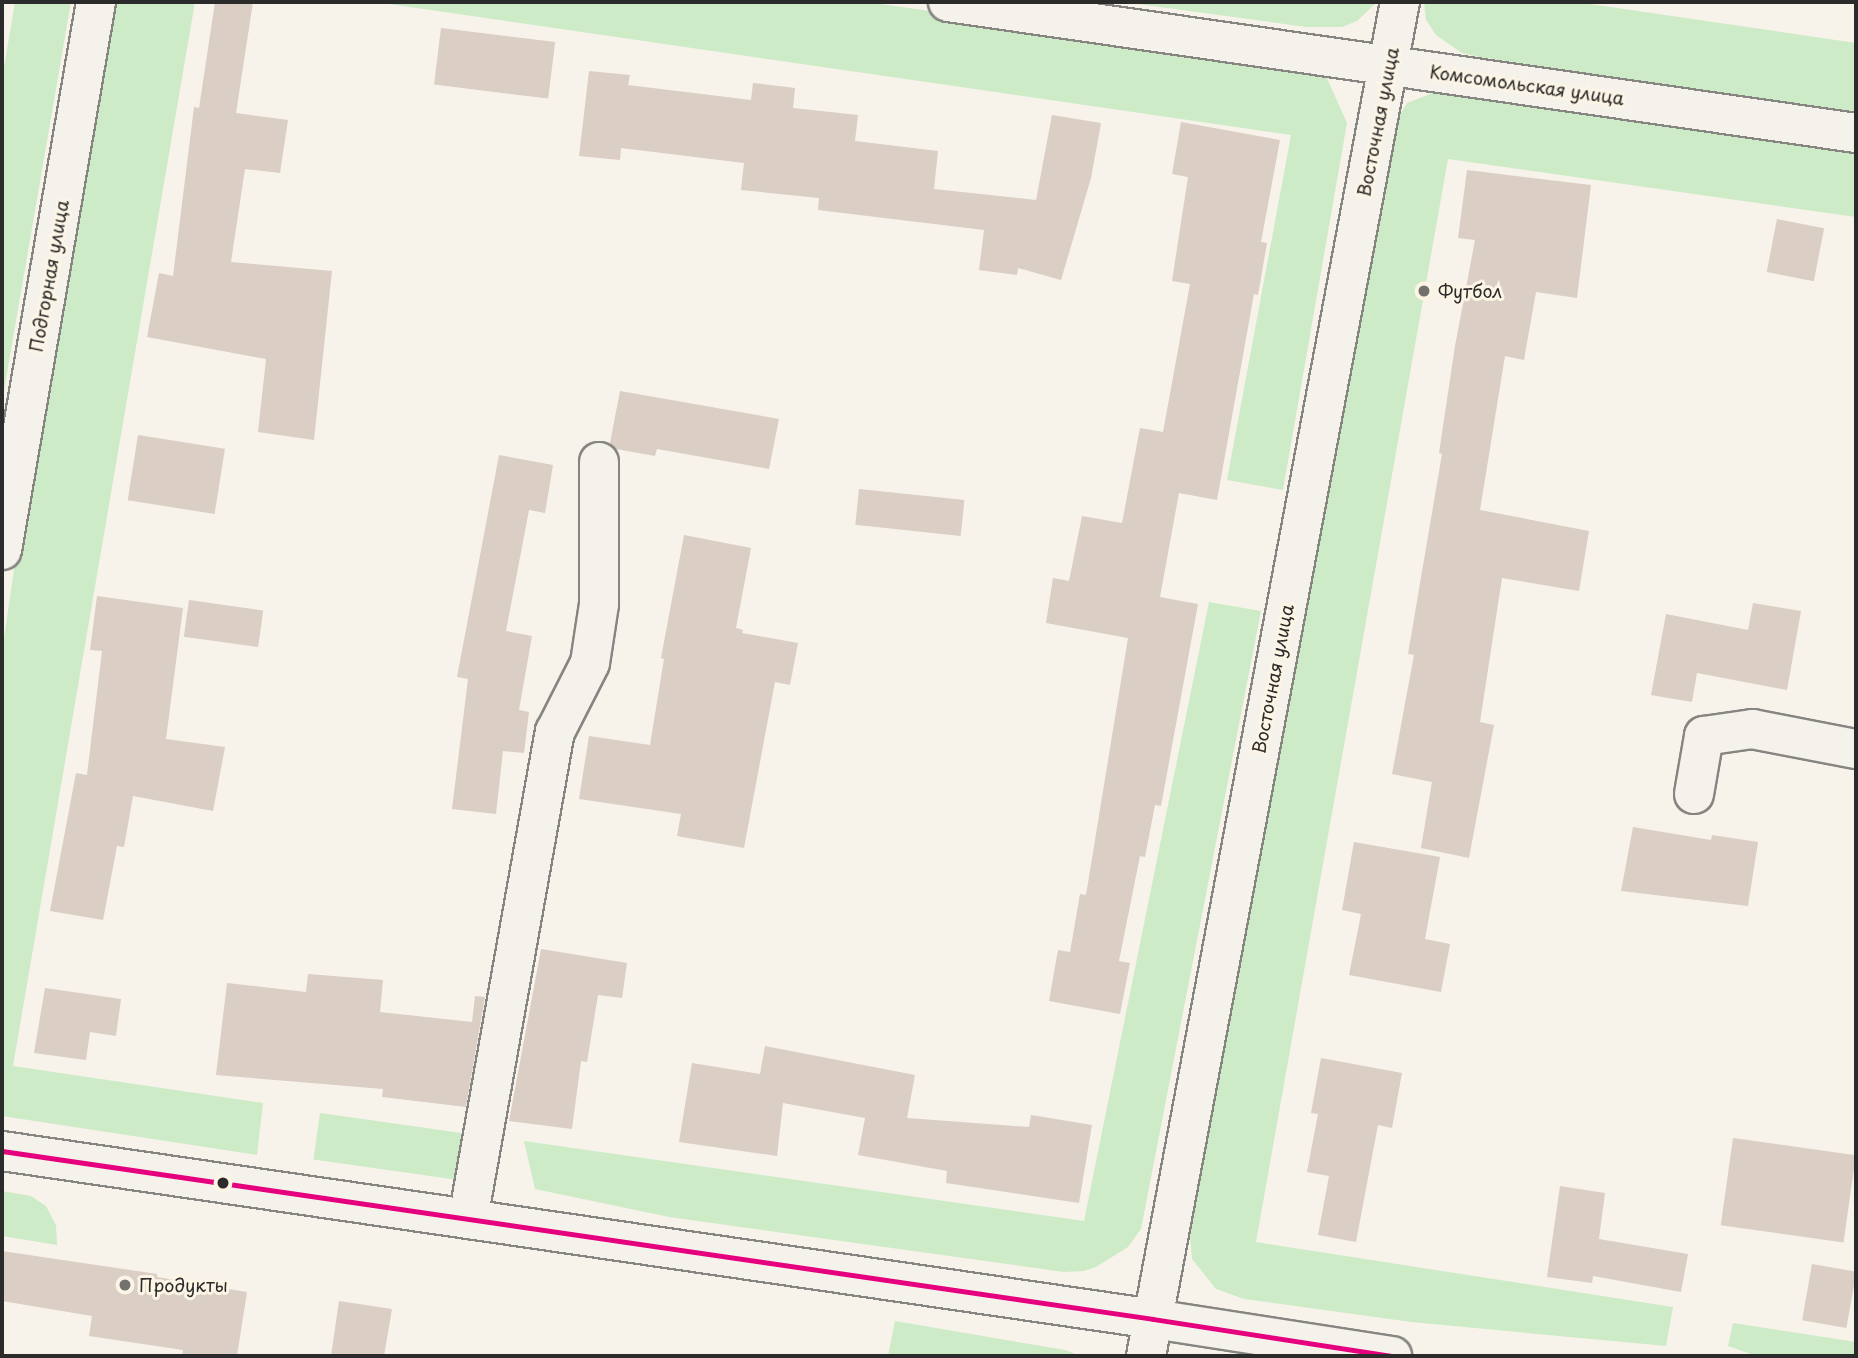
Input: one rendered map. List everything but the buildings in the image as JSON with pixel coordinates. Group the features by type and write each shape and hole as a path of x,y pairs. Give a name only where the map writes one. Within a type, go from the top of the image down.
{"street":[{"name":"Подгорная улица","path":"2,550 96,2"},
{"name":"Комсомольская улица","path":"948,2 1856,133"},
{"name":"Восточная улица","path":"1146,1356 1401,2"},
{"path":"468,1219 555,733 590,663 599,604 599,462"},
{"path":"1694,794 1704,736 1752,729 1856,749"},
{"path":"2,1152 1392,1356"}],"green space":[{"path":"15,2 71,2 2,402 2,79"},
{"path":"114,2 195,2 13,1066 263,1103 257,1155 2,1116 2,652 18,542"},
{"path":"375,2 867,2 1304,65 1326,76 1347,123 1283,490 1227,480 1291,135"},
{"path":"1123,2 1377,2 1357,21 1342,27 1306,27"},
{"path":"1424,2 1576,2 1856,43 1856,113 1462,53 1436,35 1426,20"},
{"path":"1438,91 1856,145 1856,217 1448,159 1256,1242 1673,1307 1666,1346 1411,1322 1244,1299 1216,1289 1192,1259 1190,1235 1396,121 1407,103"},
{"path":"1209,602 1261,611 1141,1229 1128,1247 1096,1267 1064,1272 669,1217 535,1189 524,1141 1084,1221"},
{"path":"320,1113 462,1133 455,1179 313,1160"},
{"path":"2,1191 31,1196 46,1206 56,1225 57,1245 2,1236"},
{"path":"895,1321 1065,1350 1081,1356 888,1356"},
{"path":"1733,1323 1856,1342 1856,1356 1756,1356 1728,1346"}],"transit line":[{"path":"2,1151 1392,1356"}],"place":[{"name":"Футбол","path":"1424,291"},
{"name":"Продукты","path":"125,1285"}]}
